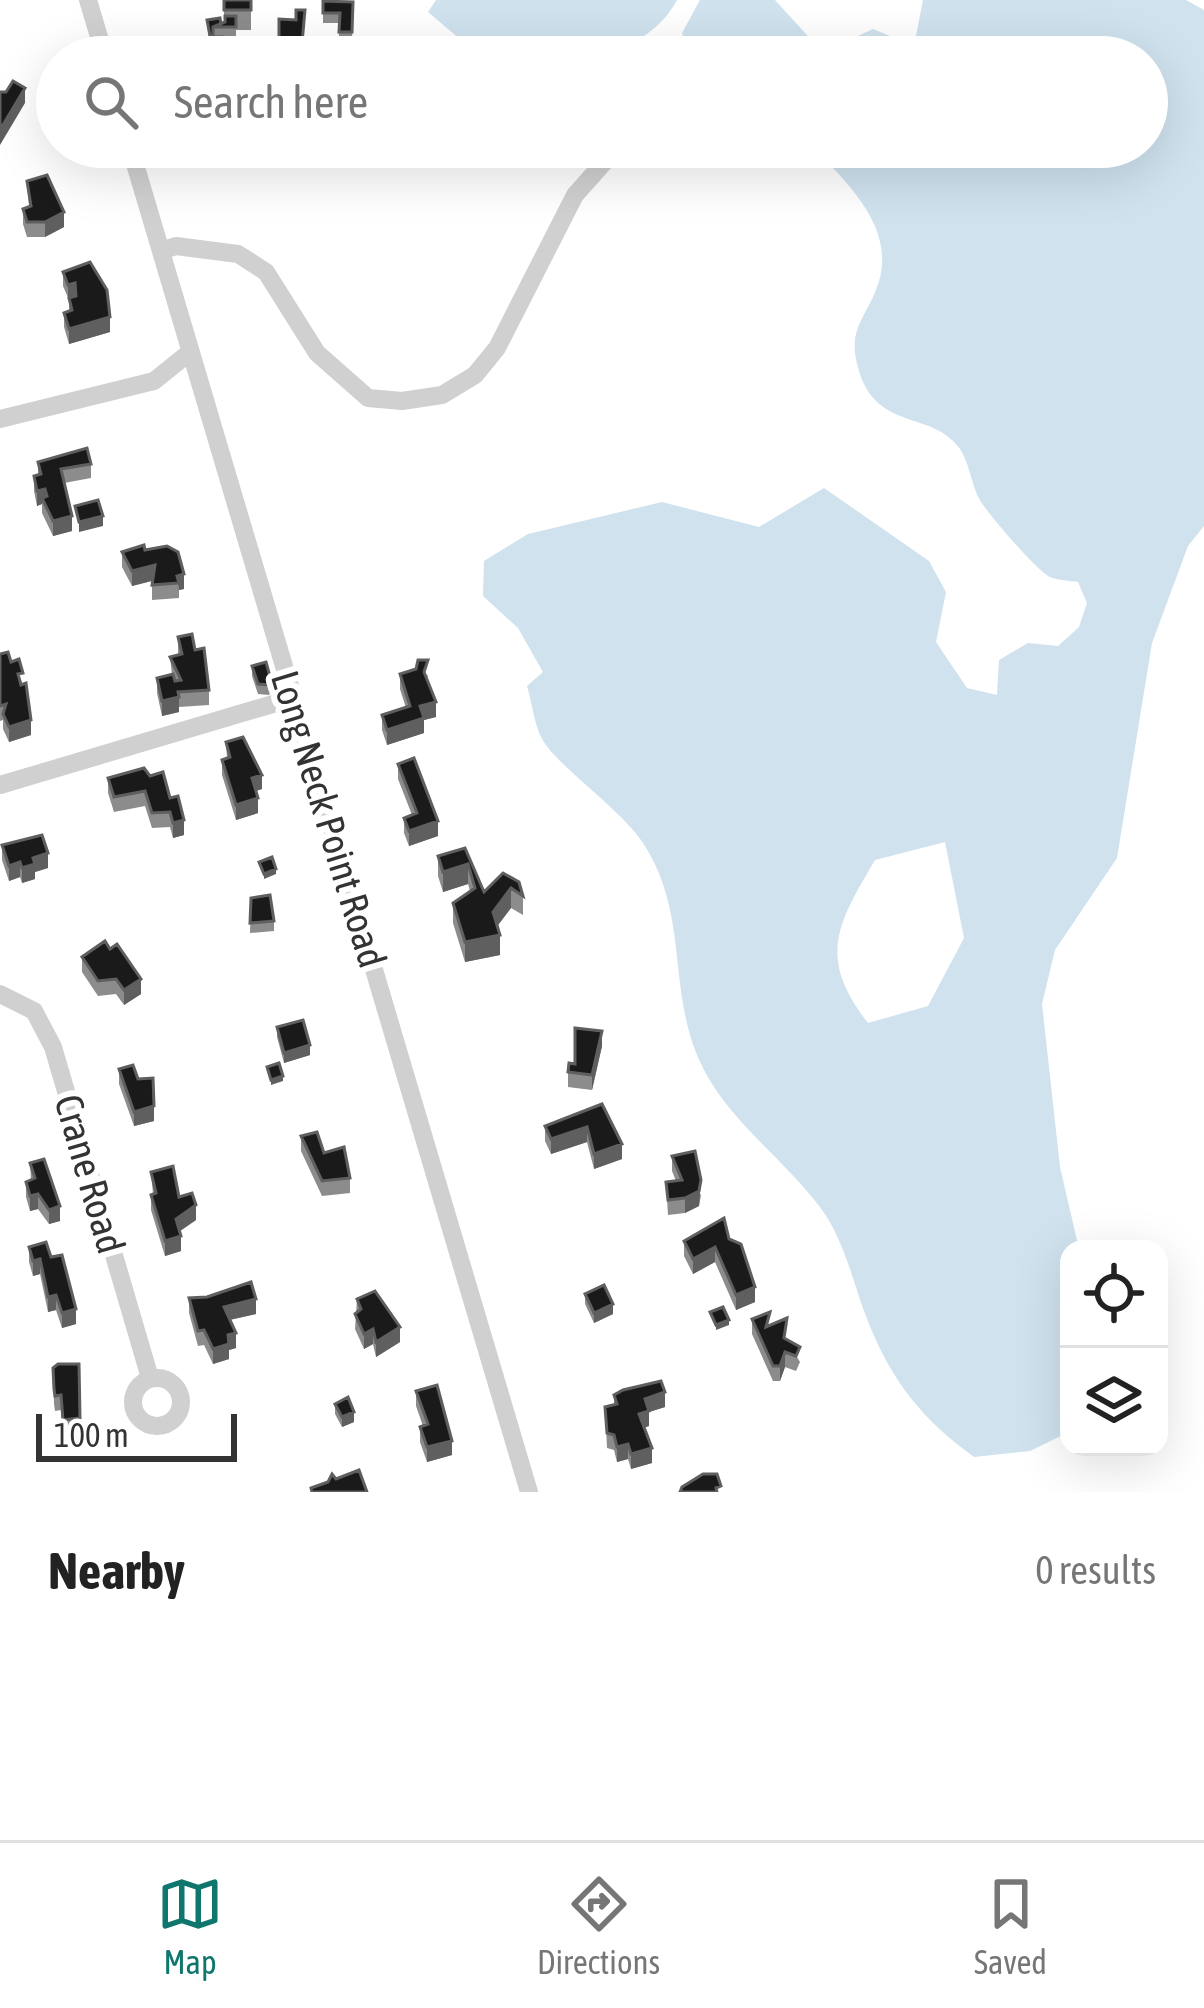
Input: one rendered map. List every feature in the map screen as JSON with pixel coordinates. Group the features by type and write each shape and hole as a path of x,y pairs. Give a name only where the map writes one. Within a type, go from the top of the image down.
{"street":[{"path":"88,0 99,36"},
{"name":"Long Neck Point Road","path":"136,168 529,1492"},
{"path":"161,251 176,246 238,254 266,272 317,352 368,398 402,401 442,394 475,375 497,348 575,195 600,168"},
{"path":"0,418 154,381 190,352"},
{"path":"0,785 292,698"},
{"name":"Crane Road","path":"0,994 34,1011 53,1047 150,1378"}],"water":[{"path":"436,0 677,0 643,36 456,36 428,12"},
{"path":"700,0 775,0 808,36 682,33"},
{"path":"923,0 1186,0 1204,10 1204,526 1188,546 1152,643 1117,858 1055,950 1042,1004 1060,1167 1077,1240 1060,1240 1060,1436 1030,1451 974,1457 939,1429 899,1382 878,1345 829,1220 729,1107 700,1062 684,1010 671,914 656,867 633,830 542,739 527,686 543,672 518,628 483,596 484,561 528,534 662,502 759,527 824,488 929,561 946,592 936,642 967,688 997,695 999,660 1028,643 1058,646 1079,627 1087,603 1078,582 1043,572 994,519 977,495 955,443 929,426 886,409 863,382 855,339 882,268 876,229 855,193 833,168 1168,168 1168,36 916,36","holes":["945,842 964,938 928,1006 868,1023 852,1000 838,960 838,941 851,904 875,860"]},
{"path":"873,29 890,36 858,36"}],"building":[{"path":"224,0 251,0 251,10 224,10"},
{"path":"323,1 353,2 352,32 339,32 340,13 323,13"},
{"path":"296,10 305,10 303,36 279,36 279,19 296,20"},
{"path":"225,16 236,16 236,27 213,27 225,22"},
{"path":"220,18 221,24 213,27 210,36 207,20"},
{"path":"13,81 25,88 0,130 0,92 6,92"},
{"path":"47,175 64,212 45,222 27,222 23,209 31,206 27,181"},
{"path":"90,262 107,290 110,317 69,329 64,313 72,310 69,298 76,296 75,283 68,285 63,272"},
{"path":"87,448 91,464 61,469 72,516 53,521 42,498 47,496 45,489 37,491 38,462"},
{"path":"98,500 103,516 79,522 75,506"},
{"path":"144,545 145,550 167,546 178,552 184,574 177,576 179,583 152,585 155,565 132,571 122,552"},
{"path":"192,634 195,650 204,648 209,690 178,692 179,697 162,701 157,678 173,674 175,681 181,680 170,657 182,654 178,637"},
{"path":"8,652 11,662 19,659 23,673 18,674 21,685 26,683 31,720 9,727 3,714 6,704 0,706 0,654"},
{"path":"418,660 428,660 424,672 436,702 420,706 424,718 387,730 382,715 410,706 400,674 416,669"},
{"path":"266,662 271,680 269,685 258,684 252,666"},
{"path":"243,737 262,775 252,778 258,798 236,805 222,760 230,757 226,742"},
{"path":"414,758 438,821 409,831 404,818 417,813 398,764"},
{"path":"144,768 150,776 163,772 170,798 178,796 184,820 173,823 170,812 152,813 145,791 114,797 108,778"},
{"path":"42,835 48,853 33,858 35,864 9,866 2,845"},
{"path":"465,848 484,892 503,873 519,882 523,896 511,888 493,912 500,935 465,942 453,903 475,888 468,864 443,872 438,856"},
{"path":"272,857 276,869 264,874 259,862"},
{"path":"270,895 274,921 250,923 251,898"},
{"path":"105,941 110,949 117,944 141,979 124,990 116,979 98,981 82,957"},
{"path":"303,1020 310,1045 284,1053 277,1027"},
{"path":"575,1028 602,1031 592,1075 568,1072 569,1063 575,1064"},
{"path":"279,1063 283,1076 271,1080 267,1067"},
{"path":"133,1065 138,1079 153,1078 154,1106 134,1112 119,1069"},
{"path":"602,1104 622,1144 594,1154 587,1127 551,1139 545,1126"},
{"path":"317,1132 324,1153 344,1147 350,1178 322,1181 301,1136"},
{"path":"695,1151 699,1191 668,1200 666,1182 682,1180 672,1156"},
{"path":"44,1159 60,1206 49,1210 38,1194 30,1196 26,1182 35,1178 30,1163"},
{"path":"173,1166 179,1197 192,1193 196,1205 176,1219 181,1236 165,1241 151,1195 156,1193 151,1172"},
{"path":"724,1218 729,1239 741,1244 755,1287 736,1295 715,1247 693,1259 684,1241"},
{"path":"46,1242 51,1257 62,1255 76,1309 62,1313 56,1295 48,1297 40,1259 33,1261 29,1247"},
{"path":"251,1282 256,1299 224,1307 236,1333 228,1335 229,1344 213,1349 204,1330 198,1331 189,1298"},
{"path":"604,1285 613,1304 594,1313 585,1294"},
{"path":"375,1291 400,1327 376,1342 373,1329 364,1334 355,1314 361,1309 357,1299"},
{"path":"723,1307 729,1320 716,1325 710,1312"},
{"path":"770,1312 766,1327 787,1318 784,1338 800,1347 796,1356 785,1352 780,1366 773,1366 752,1319"},
{"path":"79,1364 80,1418 63,1420 61,1395 55,1396 54,1389 53,1368"},
{"path":"661,1381 665,1392 645,1399 649,1411 639,1414 652,1448 631,1454 628,1444 617,1447 614,1435 607,1433 605,1407 617,1404 614,1395 623,1390"},
{"path":"437,1385 452,1441 427,1447 420,1427 428,1424 416,1391"},
{"path":"348,1397 354,1412 342,1417 335,1404"},
{"path":"359,1470 367,1492 312,1492 311,1488 328,1482 332,1474 336,1479"},
{"path":"703,1474 717,1474 721,1486 717,1492 680,1492 682,1487"}]}
